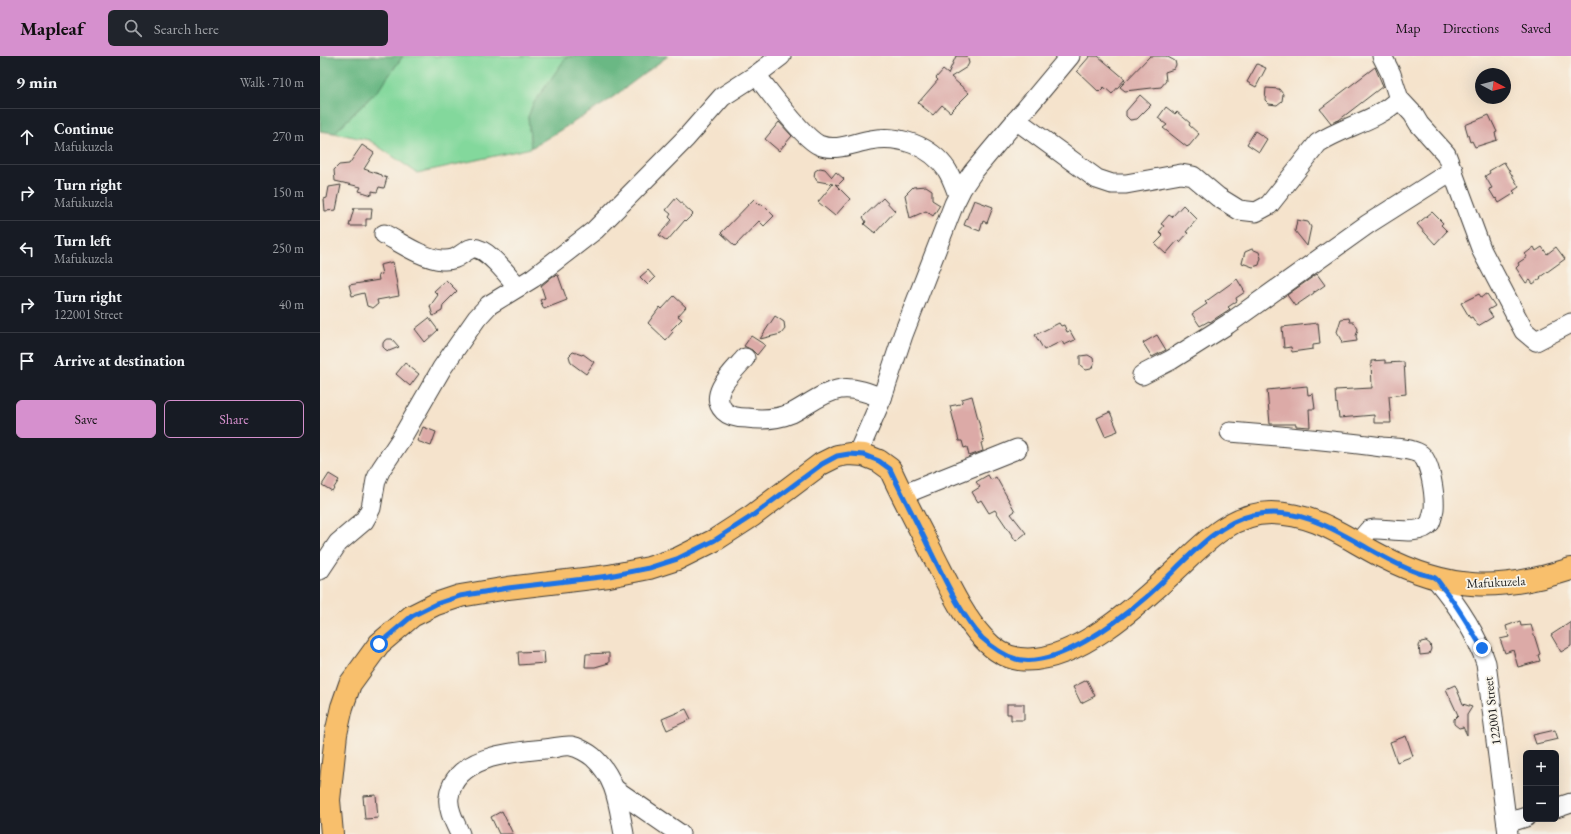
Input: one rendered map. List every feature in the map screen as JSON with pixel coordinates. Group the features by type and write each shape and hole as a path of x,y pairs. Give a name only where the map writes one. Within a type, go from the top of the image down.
{"main road":[{"name":"Mafukuzela","path":"332,834 324,798 342,707 350,684 379,644 412,616 436,604 460,596 508,588 609,576 649,568 677,559 715,540 752,516 822,464 837,456 849,454 864,455 879,461 890,469 961,609 982,637 991,645 1004,654 1018,659 1039,659 1060,654 1091,638 1146,598 1210,538 1238,520 1267,513 1285,513 1302,516 1331,527 1380,556 1416,573 1463,584 1521,582 1571,569"}],"street":[{"path":"320,570 338,543 364,521 371,508 376,480 381,469 401,439 461,338 477,318 489,305 533,278 595,230 686,138 722,97 756,75 781,56"},
{"path":"857,455 882,398 903,335 958,195 973,172 1070,56"},
{"path":"1382,56 1391,74 1399,99 1446,154 1482,251 1524,331 1536,341 1568,330"},
{"path":"756,75 802,130 820,145 830,147 846,147 871,139 898,139 918,146 936,158 947,170 958,195"},
{"path":"1016,120 1097,179 1112,184 1126,184 1181,174 1193,176 1218,197 1238,210 1256,212 1269,205 1318,143 1326,137 1373,117 1392,106 1399,99"},
{"path":"1142,375 1171,360 1228,324 1368,224 1453,170"},
{"path":"384,234 420,253 436,259 452,259 461,256 469,250 477,248 482,250 494,260 518,287"},
{"path":"745,358 720,388 718,397 720,407 728,414 736,417 768,419 791,413 821,396 843,389 867,392 882,398"},
{"path":"1230,432 1329,440 1408,450 1422,455 1427,463 1432,486 1434,507 1430,522 1422,529 1410,531 1369,530 1358,543"},
{"path":"902,495 1016,449"},
{"name":"122001 Street","path":"1435,578 1447,593 1482,648 1486,663 1508,829"},
{"path":"460,834 449,805 449,796 453,783 464,771 490,757 516,752 572,746 592,757 607,775 616,790 624,834"},
{"path":"616,790 680,834"},
{"path":"1559,807 1571,803"},
{"path":"1508,829 1523,819"}],"green space":[{"path":"320,56 403,56 379,89 334,133 320,131"},
{"path":"403,56 572,56 565,59 528,117 531,148 417,173 369,140 334,133 379,89"},
{"path":"572,56 668,56 605,103 531,148 528,117 533,104 565,59"}],"building":[{"path":"956,56 967,56 969,63 967,67 951,77 969,93 950,112 942,105 933,115 918,103 938,80 936,78 943,70 948,74"},
{"path":"1090,56 1098,56 1125,79 1112,94 1104,87 1099,92 1077,71"},
{"path":"1150,56 1166,56 1175,61 1176,65 1174,69 1165,72 1166,81 1161,87 1125,91 1120,87"},
{"path":"1257,64 1266,68 1256,87 1247,82"},
{"path":"1375,67 1383,86 1339,120 1331,123 1320,109"},
{"path":"1266,88 1279,89 1283,94 1282,101 1277,105 1269,104 1265,100"},
{"path":"1140,95 1151,105 1137,119 1130,120 1126,116 1126,111"},
{"path":"1166,107 1175,114 1177,112 1190,123 1189,125 1199,134 1189,146 1187,147 1163,128 1167,125 1158,118"},
{"path":"1489,115 1497,132 1495,133 1497,140 1475,147 1472,141 1470,142 1465,125"},
{"path":"779,122 792,136 779,151 765,139"},
{"path":"1255,131 1267,139 1259,152 1247,144"},
{"path":"362,145 374,153 364,169 387,178 384,188 379,187 377,192 372,191 372,195 359,191 361,187 335,181 334,170 339,165 349,164"},
{"path":"1504,162 1519,187 1513,191 1515,193 1499,203 1489,189 1492,188 1485,176 1490,173 1489,171"},
{"path":"820,168 825,169 832,177 836,172 844,179 838,185 835,184 850,199 835,216 818,202 833,184 817,181 814,176 815,171"},
{"path":"341,185 336,210 325,211 324,199 327,198 329,187"},
{"path":"926,186 932,190 932,200 940,205 933,216 926,211 910,218 905,195 913,187"},
{"path":"676,198 693,214 686,221 685,220 667,241 659,235 672,220 669,217 671,214 666,210"},
{"path":"883,198 895,211 875,233 864,224 866,222 863,217"},
{"path":"754,199 760,205 762,204 774,216 764,226 759,221 735,246 721,233"},
{"path":"974,200 993,207 987,223 983,221 980,231 964,225"},
{"path":"1183,205 1197,219 1186,232 1188,233 1180,242 1178,240 1166,254 1155,244 1163,236 1159,232 1164,226 1161,224 1169,215 1172,217"},
{"path":"354,208 372,208 371,219 366,219 366,226 349,226"},
{"path":"1432,212 1443,223 1441,225 1447,231 1435,244 1417,224"},
{"path":"1297,220 1308,222 1311,227 1307,246 1295,231"},
{"path":"1534,247 1536,251 1542,247 1547,254 1556,247 1565,259 1540,277 1541,278 1533,284 1530,280 1526,283 1516,268 1519,265 1518,263 1527,257 1525,254"},
{"path":"1252,249 1259,252 1261,258 1259,265 1253,267 1242,263 1245,252"},
{"path":"393,262 399,296 377,300 378,304 373,308 367,306 364,293 352,296 349,285 379,280 378,275 382,274 380,265"},
{"path":"648,270 655,278 648,285 640,277"},
{"path":"1317,274 1325,285 1315,292 1314,291 1314,293 1295,306 1287,295"},
{"path":"558,275 567,300 544,309 540,300 545,298 541,286 553,276"},
{"path":"1237,279 1245,292 1236,298 1237,301 1228,307 1230,309 1210,322 1209,321 1200,326 1192,314 1207,304 1205,302"},
{"path":"446,280 457,291 443,305 442,311 433,316 430,306 438,295 434,291"},
{"path":"1479,294 1481,297 1487,294 1495,306 1488,310 1493,317 1478,326 1472,317 1470,318 1461,303"},
{"path":"674,296 686,307 678,316 682,319 671,330 673,332 666,340 648,323 660,307 662,309"},
{"path":"775,316 784,322 785,329 781,334 760,339"},
{"path":"429,318 438,330 425,342 415,329"},
{"path":"1349,318 1350,322 1354,322 1358,329 1356,336 1357,341 1342,343 1337,332 1341,319"},
{"path":"1059,323 1061,326 1064,325 1067,332 1070,331 1075,340 1064,345 1062,341 1044,350 1035,335"},
{"path":"1318,323 1320,344 1313,345 1313,349 1292,352 1291,347 1284,348 1282,327"},
{"path":"1157,335 1166,350 1152,357 1143,343"},
{"path":"751,336 765,345 757,355 752,350 744,346"},
{"path":"388,339 392,339 399,347 389,351 386,350 383,347 383,343"},
{"path":"573,352 583,354 594,362 586,374 571,363 569,356"},
{"path":"1088,355 1093,358 1094,364 1091,369 1086,370 1080,365 1080,356"},
{"path":"1385,360 1385,363 1404,362 1406,394 1389,396 1391,423 1374,423 1374,415 1339,418 1335,390 1372,388 1371,361"},
{"path":"405,363 419,374 410,386 396,374"},
{"path":"1307,386 1308,395 1313,394 1315,409 1309,409 1310,427 1296,426 1296,424 1270,424 1267,390"},
{"path":"972,396 984,442 981,443 983,451 969,456 967,447 964,448 962,441 959,441 950,406 960,404 962,399"},
{"path":"1110,412 1118,431 1105,436 1097,418"},
{"path":"423,427 436,432 431,446 417,441"},
{"path":"329,474 339,480 332,491 322,485"},
{"path":"988,475 991,480 996,477 1015,511 1011,514 1026,533 1016,541 995,510 989,513 981,500 978,502 972,492 980,487 976,482"},
{"path":"1520,621 1521,626 1531,625 1540,654 1538,655 1540,661 1518,667 1513,650 1505,653 1500,639 1509,637 1506,626"},
{"path":"1571,622 1571,646 1561,652 1551,635"},
{"path":"1426,641 1430,644 1431,649 1429,654 1420,655 1419,646 1421,642"},
{"path":"544,651 545,663 519,665 518,652"},
{"path":"609,653 609,663 595,667 585,667 586,654"},
{"path":"1087,680 1095,696 1081,703 1073,687"},
{"path":"1455,685 1463,704 1472,707 1467,715 1467,735 1463,727 1459,728 1454,724 1454,719 1458,715 1446,689"},
{"path":"1007,704 1024,704 1024,720 1011,720 1011,714 1007,714"},
{"path":"686,709 691,719 667,730 662,719"},
{"path":"1555,730 1558,739 1536,744 1533,735"},
{"path":"1406,736 1413,756 1397,762 1390,742"},
{"path":"376,795 378,818 365,819 363,796"},
{"path":"502,811 513,834 499,834 491,817"}],"route":[{"path":"379,644 412,616 436,604 460,596 508,588 609,576 649,568 677,559 715,540 752,516 822,464 837,456 849,454 864,455 879,461 890,469 961,609 982,637 995,649 1018,659 1039,659 1060,654 1086,641 1146,598 1210,538 1224,528 1238,520 1267,513 1285,513 1302,516 1331,527 1380,556 1416,573 1435,578 1447,593 1482,648"}]}
